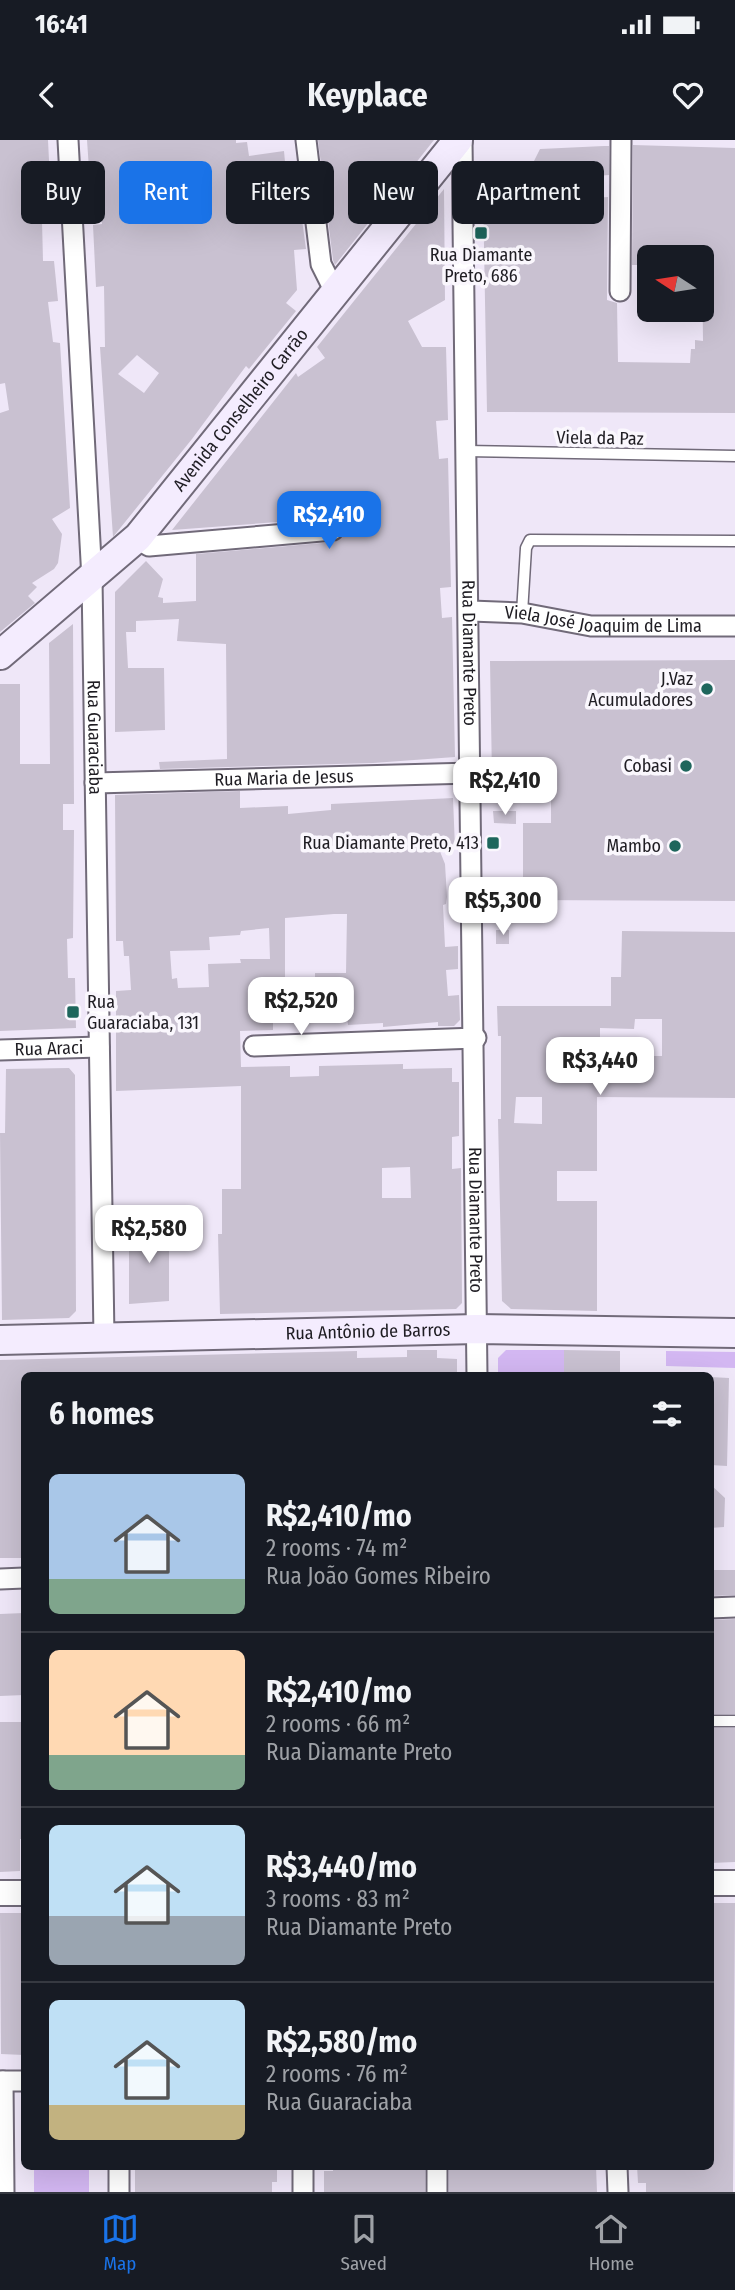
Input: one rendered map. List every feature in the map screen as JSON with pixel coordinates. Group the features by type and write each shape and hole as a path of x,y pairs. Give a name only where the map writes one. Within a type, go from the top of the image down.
{"main road":[{"name":"Avenida Conselheiro Carrão","path":"0,655 137,539 334,290 460,140"},
{"name":"Rua Antônio de Barros","path":"0,1340 477,1329 735,1333"}],"street":[{"name":"Rua Guaraciaba","path":"68,140 92,579 104,1337"},
{"path":"306,140 321,264 334,290"},
{"name":"Rua Diamante Preto","path":"460,140 465,451 471,611 477,1372"},
{"path":"620,290 621,140"},
{"path":"137,539 149,546 332,530"},
{"name":"Viela José Joaquim de Lima","path":"471,611 522,613 591,626 735,625"},
{"name":"Rua Maria de Jesus","path":"95,783 472,774"},
{"path":"254,1046 475,1038"},
{"name":"Rua Araci","path":"0,1050 99,1047"},
{"path":"0,1579 21,1578"},
{"path":"714,1608 735,1607"},
{"path":"714,1883 735,1883"},
{"path":"0,1894 21,1893"},
{"path":"4,2192 2,2081 21,2081"},
{"path":"119,2170 119,2192"},
{"path":"303,2170 303,2192"},
{"path":"437,2170 437,2192"},
{"path":"617,2170 618,2192"}],"lane":[{"name":"Viela da Paz","path":"465,451 735,456"},
{"path":"522,613 526,548 530,541 735,541"},
{"path":"714,1721 735,1721"}],"shaded area":[{"path":"506,1350 564,1350 564,1372 498,1372 498,1358"},
{"path":"666,1351 735,1352 735,1368 666,1366"},
{"path":"34,2170 89,2170 89,2192 34,2192"}],"building":[{"path":"0,140 48,140 49,161 21,161 21,224 42,224 43,261 54,261 58,301 48,302 53,342 60,343 70,508 52,519 62,534 58,563 54,569 32,583 37,587 28,596 35,603 0,632 0,413 9,410 5,383 0,384"},
{"path":"87,140 236,140 236,143 247,142 249,156 284,151 285,161 226,161 226,224 303,224 306,249 294,250 297,290 286,303 296,311 249,369 246,366 192,439 113,537 100,347 105,347 104,286 96,287 93,225 105,224 105,161 88,161","holes":["137,355 159,373 144,393 118,374"]},
{"path":"318,140 434,140 417,161 348,161 348,224 367,224 335,265 328,224 334,224 334,161 321,161"},
{"path":"633,145 735,148 735,413 487,412 484,224 604,224 604,197 608,197 607,300 617,303 618,362 690,363 695,340 703,341 703,322 714,322 714,245 637,245 637,265 632,265"},
{"path":"609,146 609,175 604,175 604,161 534,161 540,149"},
{"path":"444,189 445,300 408,321 422,347 446,347 448,420 436,421 439,459 448,458 451,587 440,588 442,618 452,617 455,757 373,763 160,769 159,762 227,759 226,644 177,641 179,619 136,621 136,632 126,632 128,668 164,668 165,730 115,732 115,592 146,561 163,579 158,597 163,598 163,603 196,601 196,554 334,542 344,536 343,524 332,518 172,530 296,373 298,377 325,358 317,347 416,224 438,224 438,196"},
{"path":"73,624 74,804 63,804 63,830 74,830 73,938 67,939 68,978 75,978 76,1028 0,1031 0,684 20,684 20,764 50,764 49,643"},
{"path":"735,660 735,901 523,900 523,823 551,823 551,778 545,779 545,766 511,766 511,776 492,776 490,661"},
{"path":"240,791 240,808 288,806 288,814 331,810 331,804 453,798 455,848 439,849 445,864 445,947 458,946 458,969 446,970 448,996 459,995 460,1020 454,1026 438,1026 438,1022 383,1027 383,1023 348,1025 347,1017 315,1017 315,973 346,973 347,914 334,914 285,918 285,981 255,981 256,1012 273,1012 273,1030 240,1031 241,1067 290,1066 290,1077 319,1076 319,1066 403,1064 403,1069 452,1068 452,1082 459,1082 459,1136 452,1137 452,1169 461,1168 462,1303 456,1309 220,1314 218,1234 222,1234 222,1189 241,1189 241,1086 116,1091 116,991 131,990 129,956 124,956 123,941 116,941 115,795","holes":["269,928 270,959 240,959 241,963 208,964 209,987 178,988 177,978 172,979 170,951 210,950 209,937 240,935 241,931","410,1167 411,1198 382,1198 382,1168"]},
{"path":"493,811 516,811 516,824 494,823"},
{"path":"496,930 509,930 509,944 496,944"},
{"path":"622,931 735,932 735,1098 597,1097 597,1171 557,1171 557,1201 597,1201 597,1311 511,1309 502,1301 498,1119 501,1119 501,1036 498,1036 497,1006 611,1006 611,977 621,977","holes":["635,1019 662,1019 662,1056 600,1056 600,1028 634,1029","516,1097 542,1097 542,1124 514,1123"]},
{"path":"69,1068 75,1075 76,1311 69,1318 2,1320 0,1133 5,1133 6,1069"},
{"path":"129,1226 162,1226 162,1235 169,1235 169,1301 129,1304"},
{"path":"407,1350 437,1350 437,1358 457,1359 457,1372 21,1372 21,1558 0,1558 0,1360 357,1351 357,1358 407,1357"},
{"path":"564,1350 620,1351 620,1372 564,1372"},
{"path":"714,1377 729,1378 727,1466 714,1465"},
{"path":"714,1488 725,1498 724,1527 714,1528"},
{"path":"714,1570 735,1570 735,1595 714,1596"},
{"path":"21,1613 21,1695 0,1696 0,1614"},
{"path":"735,1619 735,1714 714,1714 714,1620"},
{"path":"0,1722 21,1722 20,1871 0,1872"},
{"path":"714,1728 735,1728 735,1862 714,1863"},
{"path":"714,1903 735,1903 733,2192 646,2192 646,2183 638,2183 637,2170 714,2170"},
{"path":"0,1913 21,1913 21,2055 1,2054"},
{"path":"135,2170 277,2170 277,2182 272,2182 272,2192 135,2192"},
{"path":"425,2170 425,2192 324,2192 324,2171"},
{"path":"449,2170 596,2170 597,2192 449,2192"}],"place":[{"name":"Rua Diamante Preto, 686","path":"481,233"},
{"name":"J.Vaz Acumuladores","path":"707,689"},
{"name":"Cobasi","path":"686,766"},
{"name":"Rua Diamante Preto, 413","path":"493,843"},
{"name":"Mambo","path":"675,846"},
{"name":"Rua Guaraciaba, 131","path":"73,1012"}]}
